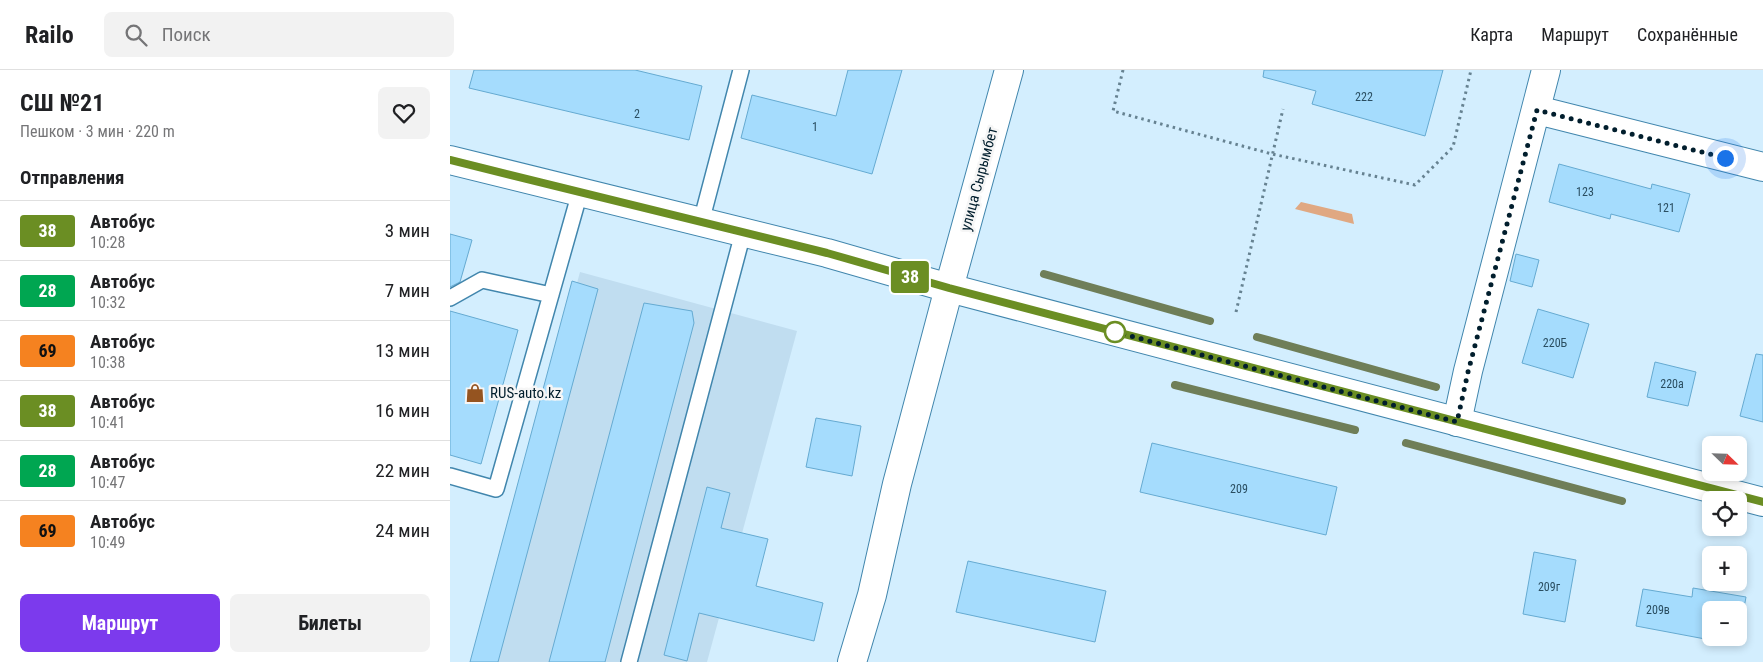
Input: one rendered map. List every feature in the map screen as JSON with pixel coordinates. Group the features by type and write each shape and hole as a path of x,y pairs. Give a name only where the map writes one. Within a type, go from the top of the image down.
{"main road":[{"name":"улица Сырымбет","path":"852,662 872,595 897,484 1009,70"},
{"path":"1457,422 1468,372 1546,70"},
{"path":"1537,110 1763,167"},
{"path":"450,160 827,253 949,288 1763,502"}],"lane":[{"path":"701,222 741,70"},
{"path":"450,476 496,490 580,192"},
{"path":"629,662 743,233"},
{"path":"450,298 482,280 551,296"}],"path":[{"path":"1123,70 1113,111 1272,154 1415,185 1454,147 1471,70"},
{"path":"1236,312 1283,109"}],"shaded area":[{"path":"1301,202 1352,214 1354,224 1295,209"},
{"path":"580,272 797,331 707,662 474,662"}],"building":[{"path":"474,70 635,70 702,86 689,140 469,88"},
{"path":"848,70 902,70 872,174 741,138 752,95 836,116"},
{"path":"1264,70 1443,70 1425,136 1312,104 1316,91 1263,77"},
{"path":"1559,164 1651,189 1652,184 1690,194 1679,232 1611,214 1610,219 1549,202"},
{"path":"450,234 472,240 460,282 450,287"},
{"path":"1516,254 1539,260 1532,287 1510,281"},
{"path":"572,281 598,289 498,662 470,662"},
{"path":"644,303 692,311 694,323 605,662 549,662"},
{"path":"1538,309 1589,324 1573,378 1522,363"},
{"name":"RUS-auto.kz","path":"450,311 518,330 481,464 450,455"},
{"path":"1756,354 1763,355 1763,422 1740,416"},
{"path":"1655,362 1696,372 1688,406 1647,397"},
{"path":"816,418 861,426 852,476 806,467"},
{"path":"1152,443 1337,487 1326,535 1140,492"},
{"path":"707,487 730,493 721,528 768,539 756,586 823,603 814,641 699,613 687,661 664,655"},
{"path":"1534,552 1576,560 1565,622 1523,614"},
{"path":"968,561 1106,591 1095,642 956,612"},
{"path":"1693,588 1746,597 1745,601 1702,601 1702,638 1636,626 1643,589 1692,597"}],"waterway":[{"path":"1044,274 1210,321"},
{"path":"1257,337 1436,387"},
{"path":"1175,385 1355,430"},
{"path":"1406,443 1622,501"}],"bus line":[{"name":"38","path":"450,160 827,253 949,288 1763,502"}],"place":[{"name":"RUS-auto.kz","path":"475,393"}],"route":[{"path":"1115,332 1457,422 1468,372 1537,110 1725,158"}]}
